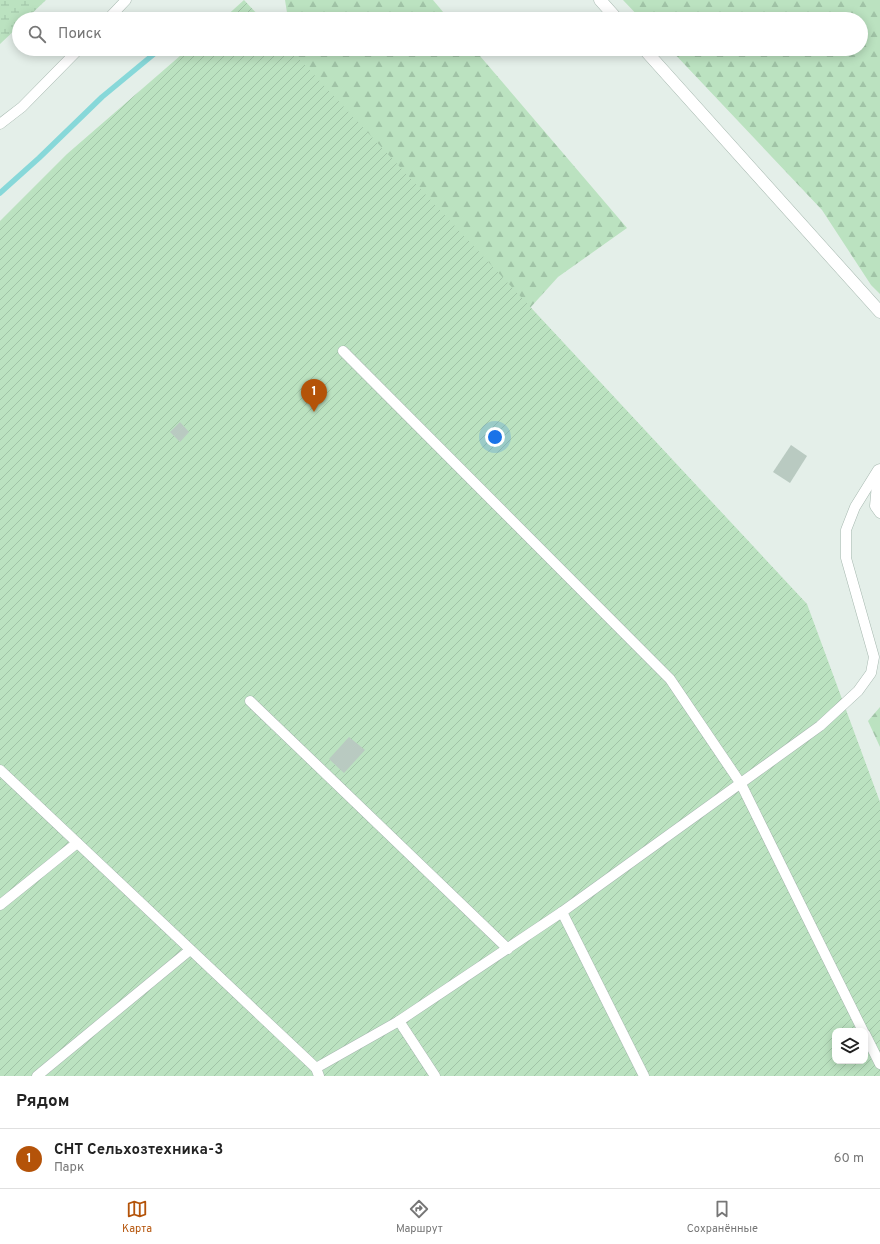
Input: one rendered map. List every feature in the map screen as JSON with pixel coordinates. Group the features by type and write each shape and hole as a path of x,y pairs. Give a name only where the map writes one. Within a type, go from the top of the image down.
{"street":[{"path":"600,0 611,12"},
{"path":"650,56 880,312"}],"lane":[{"path":"115,12 126,0"},
{"path":"0,124 22,107 72,56"},
{"path":"343,351 670,679 741,784 862,1028"},
{"path":"0,770 317,1072 399,1021 562,912 820,726 858,691 871,673 874,657 846,558 846,530 855,507 879,468"},
{"path":"879,468 875,506 880,513"},
{"path":"250,701 508,949"},
{"path":"0,905 77,843"},
{"path":"562,912 644,1076"},
{"path":"37,1076 190,950"},
{"path":"399,1021 435,1076"},
{"path":"868,1040 880,1064"}],"green space":[{"path":"0,0 46,0 33,12 12,12 12,33 0,44"},
{"path":"244,0 255,12 231,12"},
{"path":"285,0 433,0 443,12 287,12"},
{"path":"623,0 880,0 880,294 871,285 822,210 677,56 868,56 868,12 634,12"},
{"path":"180,56 297,56 807,604 880,802 880,1076 0,1076 0,221 67,154"},
{"path":"293,56 480,56 627,228 558,277 442,405 298,93"},
{"path":"880,707 880,747 868,721"}],"building":[{"path":"180,422 189,432 180,442 170,432"},
{"path":"791,445 807,456 790,483 773,472"},
{"path":"349,737 365,750 344,773 329,759"}],"waterway":[{"path":"0,193 39,158 102,97 152,56"}],"place":[{"name":"СНТ Сельхозтехника-3","path":"314,412"}]}
